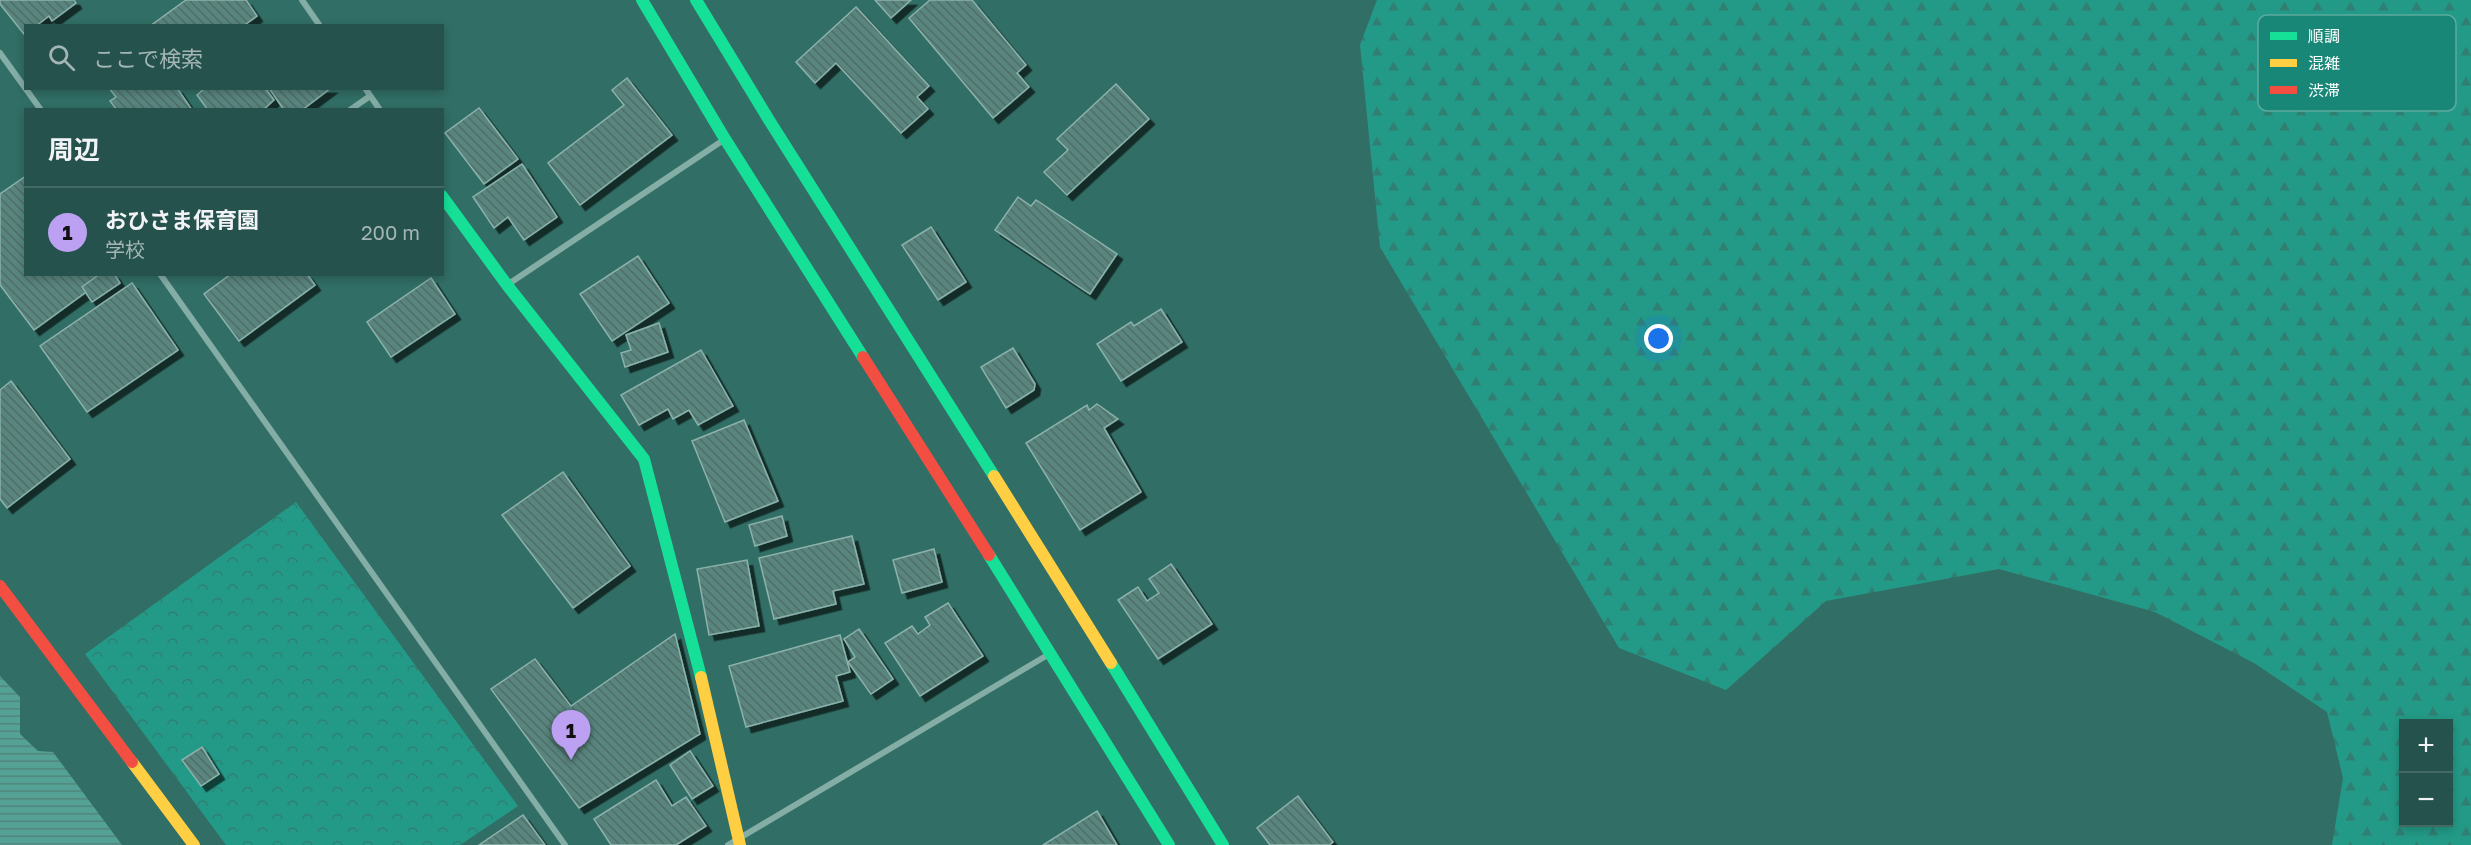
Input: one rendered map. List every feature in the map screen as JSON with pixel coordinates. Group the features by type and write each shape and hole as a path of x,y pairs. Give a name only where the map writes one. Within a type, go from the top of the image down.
{"street":[{"path":"302,0 319,24"},
{"path":"642,0 725,139 1051,653 1169,845"},
{"path":"696,0 769,120 1090,628 1223,845"},
{"path":"0,53 24,86"},
{"path":"27,90 40,108"},
{"path":"366,90 379,108"},
{"path":"353,108 370,96"},
{"path":"507,285 725,139"},
{"path":"444,199 507,285 644,459 701,677 735,843 1051,653"},
{"path":"161,276 565,845"},
{"path":"0,586 194,845"}],"green space":[{"path":"1377,0 2471,0 2471,845 2332,845 2343,778 2327,712 2254,663 2155,612 1999,569 1826,601 1726,690 1619,648 1380,247 1360,45"},
{"path":"296,502 518,806 460,845 226,845 85,654"}],"shaded area":[{"path":"0,676 20,697 20,734 38,751 53,752 122,845 0,845"}],"building":[{"path":"0,0 74,0 76,3 52,21 49,16 39,24 24,24 24,34 0,4"},
{"path":"186,0 246,0 257,16 246,24 153,24"},
{"path":"875,0 911,0 891,18"},
{"path":"930,0 972,0 1026,65 1017,73 1029,87 993,118 909,18"},
{"path":"856,7 929,86 917,97 928,109 901,133 836,63 815,83 796,62"},
{"path":"627,78 672,135 580,205 548,163 624,105 612,90"},
{"path":"1116,84 1149,119 1067,195 1044,172 1068,150 1057,139"},
{"path":"111,90 178,90 191,108 115,108 110,101 116,97"},
{"path":"203,90 266,90 274,100 265,108 207,108 197,95"},
{"path":"270,90 328,90 305,108 283,108"},
{"path":"479,108 518,159 484,184 445,133"},
{"path":"522,164 557,217 524,240 508,217 494,228 473,197"},
{"path":"24,177 24,276 108,276 34,330 0,285 0,194"},
{"path":"1018,197 1031,206 1036,200 1117,254 1090,294 995,230"},
{"path":"931,227 966,282 938,300 902,245"},
{"path":"638,256 669,303 612,341 580,294"},
{"path":"97,276 115,276 120,283 92,302 82,287"},
{"path":"228,276 308,276 315,285 239,341 204,294"},
{"path":"431,278 455,314 391,357 367,322"},
{"path":"132,283 178,350 87,412 40,346"},
{"path":"1161,309 1182,342 1121,381 1097,344 1131,322 1134,326"},
{"path":"659,323 668,352 625,367 621,353 631,350 626,335"},
{"path":"1013,348 1035,384 1034,390 1006,408 981,367"},
{"path":"701,350 733,406 698,425 689,410 673,419 668,409 639,425 621,395"},
{"path":"11,381 70,459 7,508 0,499 0,390"},
{"path":"1097,404 1118,419 1104,428 1141,492 1080,530 1026,443 1087,405 1089,410"},
{"path":"744,420 778,501 725,522 692,441"},
{"path":"563,472 630,566 573,608 502,515"},
{"path":"782,516 787,536 755,546 749,525"},
{"path":"852,536 864,584 833,591 836,604 774,619 759,558"},
{"path":"934,549 942,582 902,593 893,560"},
{"path":"747,560 759,626 709,635 697,569"},
{"path":"1171,564 1212,624 1158,659 1118,600 1138,587 1147,601 1159,593 1149,579"},
{"path":"948,603 983,656 920,696 885,643 912,626 918,634 930,625 925,617"},
{"path":"859,629 893,679 871,694 848,662 855,657 844,639"},
{"path":"675,634 700,734 579,808 491,689 535,659 571,706"},
{"path":"840,635 850,672 836,676 843,701 746,727 729,666"},
{"path":"202,747 219,774 201,786 182,760"},
{"path":"690,751 713,786 692,799 670,765"},
{"path":"656,780 672,806 686,797 706,826 676,845 611,845 594,819"},
{"path":"1298,796 1333,842 1329,845 1270,845 1257,828"},
{"path":"1097,811 1117,845 1043,845"},
{"path":"523,815 545,845 479,845"}],"traffic: fast":[{"path":"642,0 725,139 863,357"},
{"path":"696,0 769,120 994,476"},
{"path":"444,199 507,285 644,459 701,677"},
{"path":"989,555 1169,845"},
{"path":"1111,663 1223,845"}],"traffic: slow":[{"path":"994,476 1111,663"},
{"path":"701,677 740,845"},
{"path":"132,762 194,845"}],"traffic: jam":[{"path":"863,357 989,555"},
{"path":"0,586 132,762"}],"place":[{"name":"おひさま保育園","path":"571,760"}]}
